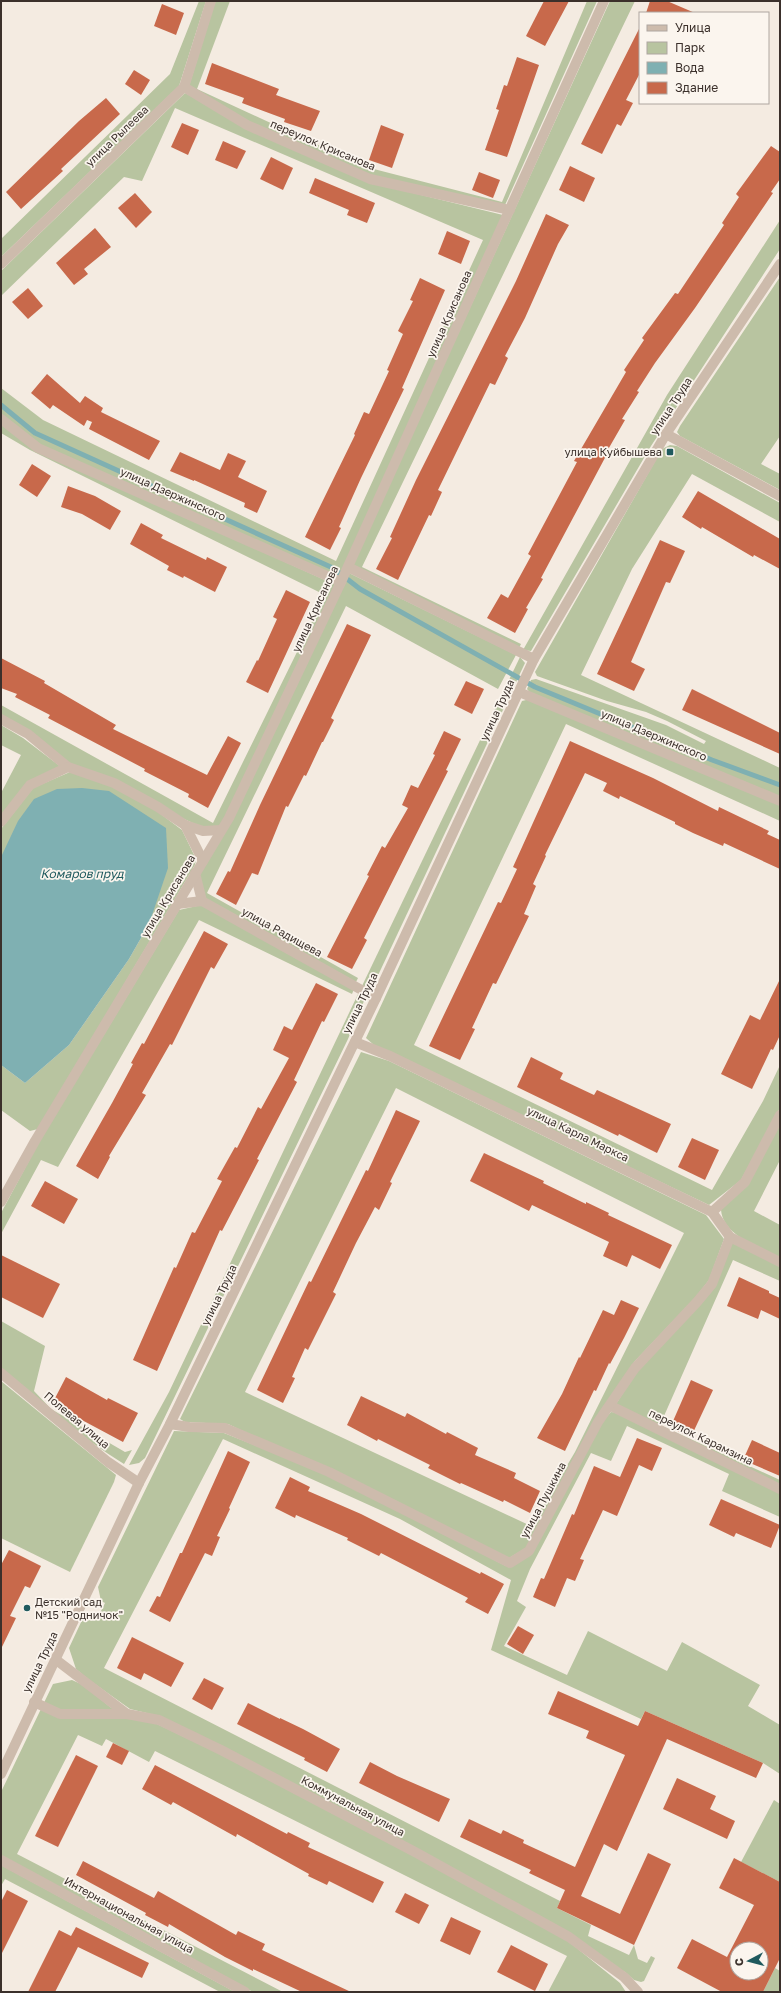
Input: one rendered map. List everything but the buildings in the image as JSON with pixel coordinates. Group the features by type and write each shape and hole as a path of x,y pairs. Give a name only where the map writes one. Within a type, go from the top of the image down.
{"street":[{"name":"улица Рылеева","path":"1,264 184,87 211,1"},
{"name":"улица Крисанова","path":"1,1202 39,1135 221,830 348,568 604,1"},
{"name":"переулок Крисанова","path":"184,87 247,125 370,179 510,210"},
{"name":"улица Труда","path":"1,1774 139,1483 170,1424 355,1042 534,659 666,434 780,264"},
{"name":"улица Дзержинского","path":"1,418 38,448 341,582"},
{"path":"666,434 780,496"},
{"path":"348,568 534,659"},
{"name":"улица Дзержинского","path":"519,692 780,801"},
{"path":"1,719 28,734 68,768 114,783 158,807 185,825 203,831 221,830"},
{"path":"1,822 30,785 68,768"},
{"path":"185,825 203,861"},
{"path":"177,904 202,901 195,873"},
{"name":"улица Радищева","path":"202,901 376,998"},
{"name":"улица Карла Маркса","path":"355,1042 390,1056 712,1212 730,1237 780,1262"},
{"path":"712,1212 744,1182 780,1115"},
{"name":"улица Пушкина","path":"170,1424 189,1427 225,1428 329,1472 510,1563 529,1551 598,1422 611,1406 635,1368 712,1284 730,1237"},
{"name":"Полевая улица","path":"1,1373 108,1462 139,1483"},
{"name":"переулок Карамзина","path":"611,1406 780,1489"},
{"path":"55,1659 127,1714"},
{"name":"Коммунальная улица","path":"34,1702 60,1714 127,1714 159,1720 221,1750 415,1852 569,1937 624,1977 638,1992"},
{"name":"Интернациональная улица","path":"1,1860 245,1992"}],"green space":[{"path":"199,1 206,1 179,86 1,257 1,239 170,74"},
{"path":"215,1 230,1 197,89 366,167 502,202 587,1 597,1 505,205 371,176 249,122 189,86"},
{"path":"610,1 635,1 362,567 521,644 519,648 352,566"},
{"path":"185,93 368,182 503,215 340,577 38,446 1,415 1,388 43,420 336,561 483,240 175,108 142,181 124,177 1,296 1,271"},
{"path":"780,220 780,249 651,446 531,651 523,650 667,395"},
{"path":"780,277 780,436 761,464 780,474 780,490 680,436 677,432"},
{"path":"1,422 36,450 336,585 226,816 219,827 203,828 70,764 1,716 1,705 213,823 325,595 30,450 1,433"},
{"path":"670,445 677,446 780,503 780,522 692,474 632,569 581,675 780,768 780,798 531,694 527,689 531,680 536,679 666,725 704,744 706,741 646,712 607,701 537,676 535,672 662,449"},
{"path":"349,573 516,655 498,689 346,606 207,893 358,978 356,982 205,898 199,873"},
{"path":"520,657 525,663 373,986 362,986"},
{"path":"530,699 780,804 780,821 566,724 414,1045 712,1190 763,1101 780,1065 780,1108 741,1180 709,1205 375,1046 366,1038 522,701"},
{"path":"1,725 23,738 61,767 28,782 1,817 1,793 21,755 1,745"},
{"path":"70,772 112,786 154,809 182,830 196,859 195,865 38,1129 30,1131 1,1110 1,1065 25,1083 69,1045 129,959 149,924 1,857 1,829 33,788"},
{"path":"201,905 354,989 352,994 199,920 58,1167 41,1160 1,1234 1,1213 39,1142 179,910"},
{"path":"359,992 364,1001 348,1039 145,1458 139,1463 129,1465 169,1392"},
{"path":"361,1052 389,1061 706,1215 724,1239 709,1280 695,1298 635,1361 595,1420 526,1548 509,1558 228,1424 185,1422 180,1419","holes":["396,1088 684,1233 575,1452 531,1526 245,1392"]},
{"path":"780,1123 780,1160 754,1211 780,1225 780,1258 744,1240 736,1234 728,1227 723,1219 721,1210"},
{"path":"731,1242 780,1265 780,1281 733,1260 660,1425 780,1480 780,1487 616,1404 637,1371 700,1304"},
{"path":"1,1321 45,1346 34,1391 51,1409 125,1452 132,1450 124,1464 76,1431 1,1368"},
{"path":"1,1381 116,1475 70,1572 1,1538"},
{"path":"611,1412 619,1413 780,1493 780,1517 722,1491 729,1474 627,1426 611,1461 591,1453 530,1569 517,1601 526,1607 504,1646 567,1675 588,1631 667,1671 682,1642 760,1685 748,1706 780,1725 780,1774 763,1763 645,1711 641,1719 491,1650 511,1580 400,1519 223,1439 104,1668 560,1901 557,1908 591,1925 588,1936 629,1955 634,1945 638,1959 647,1963 651,1956 655,1958 644,1981 641,1982 634,1980 625,1972 159,1716 130,1709 76,1669 69,1648 83,1618 94,1615 98,1617 105,1603 101,1601 98,1587 174,1431 224,1433 329,1475 506,1566 532,1553 601,1423"},
{"path":"72,1680 83,1685 110,1707 128,1718 157,1724 218,1753 414,1856 568,1941 620,1983 626,1992 548,1992 567,1956 155,1751 149,1762 106,1739 102,1746 78,1735 17,1854 283,1992 253,1992 1,1856 1,1792 53,1684"},
{"path":"774,1800 780,1804 780,1882 741,1862"},
{"path":"1,1865 235,1992 220,1992 5,1879 1,1886"},
{"path":"775,1968 780,1971 780,1992 763,1992"}],"water":[{"name":"Комаров пруд","path":"82,788 109,791 166,828 168,868 149,924 129,959 69,1045 25,1083 1,1065 1,857 18,821 34,799 57,789"}],"waterway":[{"path":"1,405 35,433 333,568 360,589 535,687 712,760 780,785"}],"place":[{"name":"улица Куйбышева","path":"670,452"},
{"name":"Детский сад №15 \"Родничок\"","path":"27,1608"}]}
